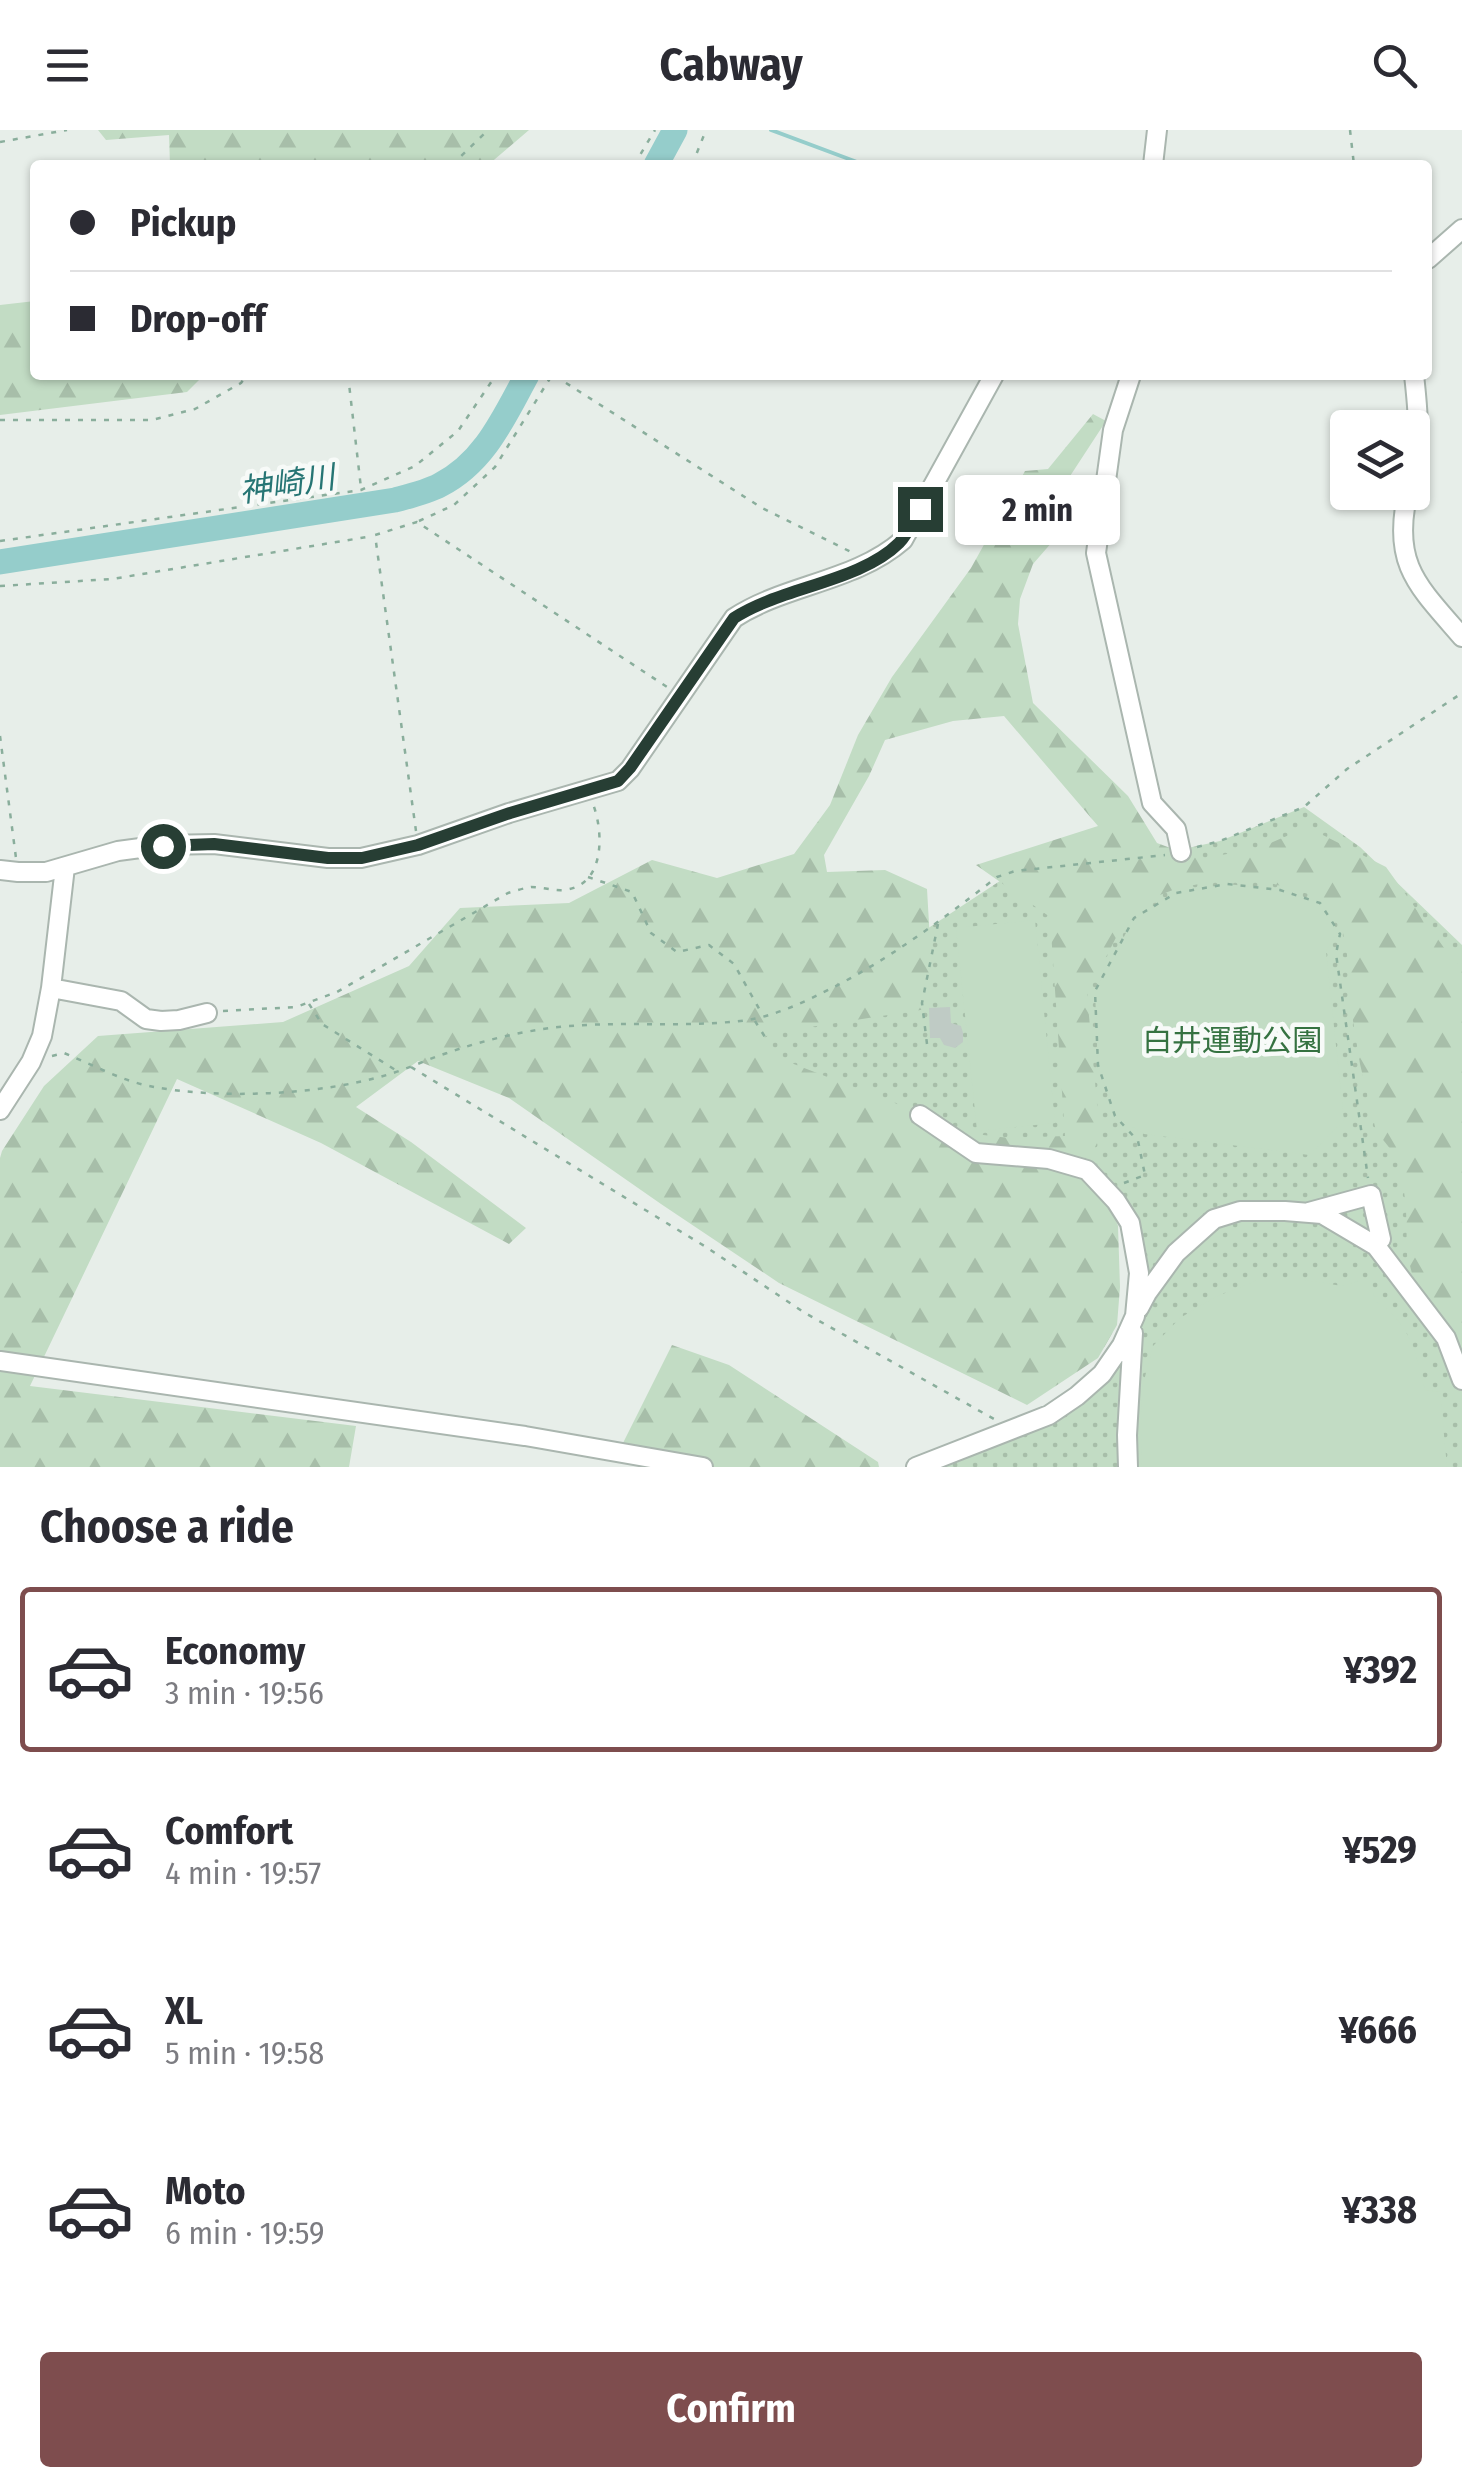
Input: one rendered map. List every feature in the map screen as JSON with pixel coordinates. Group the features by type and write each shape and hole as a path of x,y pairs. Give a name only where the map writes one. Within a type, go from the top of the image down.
{"street":[{"path":"1154,160 1158,130"},
{"path":"1432,255 1462,229"},
{"path":"9,871 46,872 118,851 214,844 328,858 362,858 418,845 618,781 734,618 752,607 863,566 903,540 991,380"},
{"path":"1128,380 1113,430 1096,553 1152,803 1176,828 1181,852"},
{"path":"1414,380 1417,410"},
{"path":"1404,510 1402,535 1411,574 1462,636"},
{"path":"0,1110 31,1062 42,1036 65,867"},
{"path":"51,988 121,1001 146,1019 179,1020 207,1013"},
{"path":"920,1114 976,1153 1049,1159 1087,1170 1130,1223 1139,1273 1128,1467"},
{"path":"1308,1212 1370,1195 1381,1239 1370,1242"},
{"path":"916,1467 1049,1415 1077,1396 1102,1374 1122,1345 1148,1292 1176,1253 1214,1219 1240,1212 1322,1214 1376,1246 1446,1338 1462,1380"},
{"path":"0,1361 525,1436 702,1467"}],"path":[{"path":"0,142 67,130"},
{"path":"457,160 488,130"},
{"path":"637,160 655,130"},
{"path":"694,160 706,130"},
{"path":"1350,130 1353,160"},
{"path":"0,420 152,420 195,409 244,380"},
{"path":"349,380 361,490"},
{"path":"0,541 361,490 415,466 458,431 493,380"},
{"path":"0,586 112,579 375,535 416,522 454,505 496,466 550,380"},
{"path":"561,380 762,508 856,555"},
{"path":"416,522 680,696"},
{"path":"375,535 418,845"},
{"path":"31,1062 64,1053 145,1085 190,1092 267,1092 331,1088 398,1072 480,1042 542,1029 753,1019 802,1003 852,979 895,954 997,878 1015,870 1181,852 1220,841 1304,807 1347,769 1462,693"},
{"path":"0,736 9,871"},
{"path":"207,1013 296,1008 337,992 508,893 530,887 566,890 580,885 596,868 600,840 597,813 587,790"},
{"path":"588,876 632,892 651,933 677,952 709,946 734,964 763,1016"},
{"path":"1120,1184 1145,1175 1138,1141 1115,1116 1098,1065 1095,992 1134,918 1176,893 1227,884 1280,890 1320,903 1340,934 1336,954 1370,1195"},
{"path":"927,1044 922,1004 938,922"},
{"path":"308,1002 322,1024 398,1072"},
{"path":"753,1019 765,1036"},
{"path":"410,1067 706,1247 805,1313 1013,1429"}],"green space":[{"path":"98,130 529,130 494,160 170,160 169,135 106,140"},
{"path":"30,302 30,380 199,380 187,392 0,415 0,305"},
{"path":"1093,414 1106,421 1059,493 1053,541 1033,564 1020,599 1018,624 1033,703 1128,796 1157,843 1200,859 1259,848 1296,832 1313,830 1386,867 1462,968 1462,1337 1438,1320 1417,1293 1407,1254 1400,1161 1376,1131 1360,1064 1342,927 1322,898 1274,884 1226,879 1178,888 1147,900 1125,920 1087,994 1100,1137 1095,1159 1118,1226 1117,1325 1098,1358 1027,1405 779,1283 509,1098 418,1061 356,1107 411,1142 526,1228 509,1244 321,1143 177,1079 30,1386 356,1426 349,1467 0,1467 0,1158 44,1086 98,1036 283,1022 409,966 460,908 569,903 652,860 717,878 794,854 830,805 858,735 892,677 971,568 1025,471 1048,469","holes":["1004,716 1098,826 976,865 1050,917 1065,1136 1009,1138 975,1134 786,1061 759,1038 927,1009 932,975 927,889 885,870 827,872 824,855 885,740 953,721"]},
{"name":"白井運動公園","path":"1304,807 1360,847 1462,945 1462,1467 916,1467 1049,1415 1122,1345 1139,1273 1116,1201 976,1153 781,1068 716,1023 851,979 1015,871 1133,860 1220,841"},
{"path":"1227,884 1280,890 1320,903 1338,931 1326,951 1344,1121 1309,1155 1144,1134 1115,1116 1098,1065 1095,991 1134,918 1176,893"},
{"path":"1035,920 1055,1123 977,1131 956,928"},
{"path":"1370,1277 1375,1301 1396,1318 1410,1339 1425,1390 1440,1392 1447,1467 1142,1467 1141,1392 1153,1346 1180,1318 1215,1297 1258,1280 1305,1280 1342,1286"},
{"path":"672,1345 729,1365 878,1462 879,1467 664,1467 621,1447"}],"building":[{"path":"950,1007 951,1023 961,1026 963,1033 963,1042 955,1048 944,1045 940,1038 930,1038 929,1008"}],"waterway":[{"name":"神崎川","path":"659,160 675,130"},
{"path":"771,130 852,160"},
{"name":"神崎川","path":"0,562 395,500 424,492 456,475 481,451 524,380"}],"route":[{"path":"163,846 214,844 328,858 362,858 418,845 618,781 734,618 752,607 886,554 903,540 920,509"}]}
